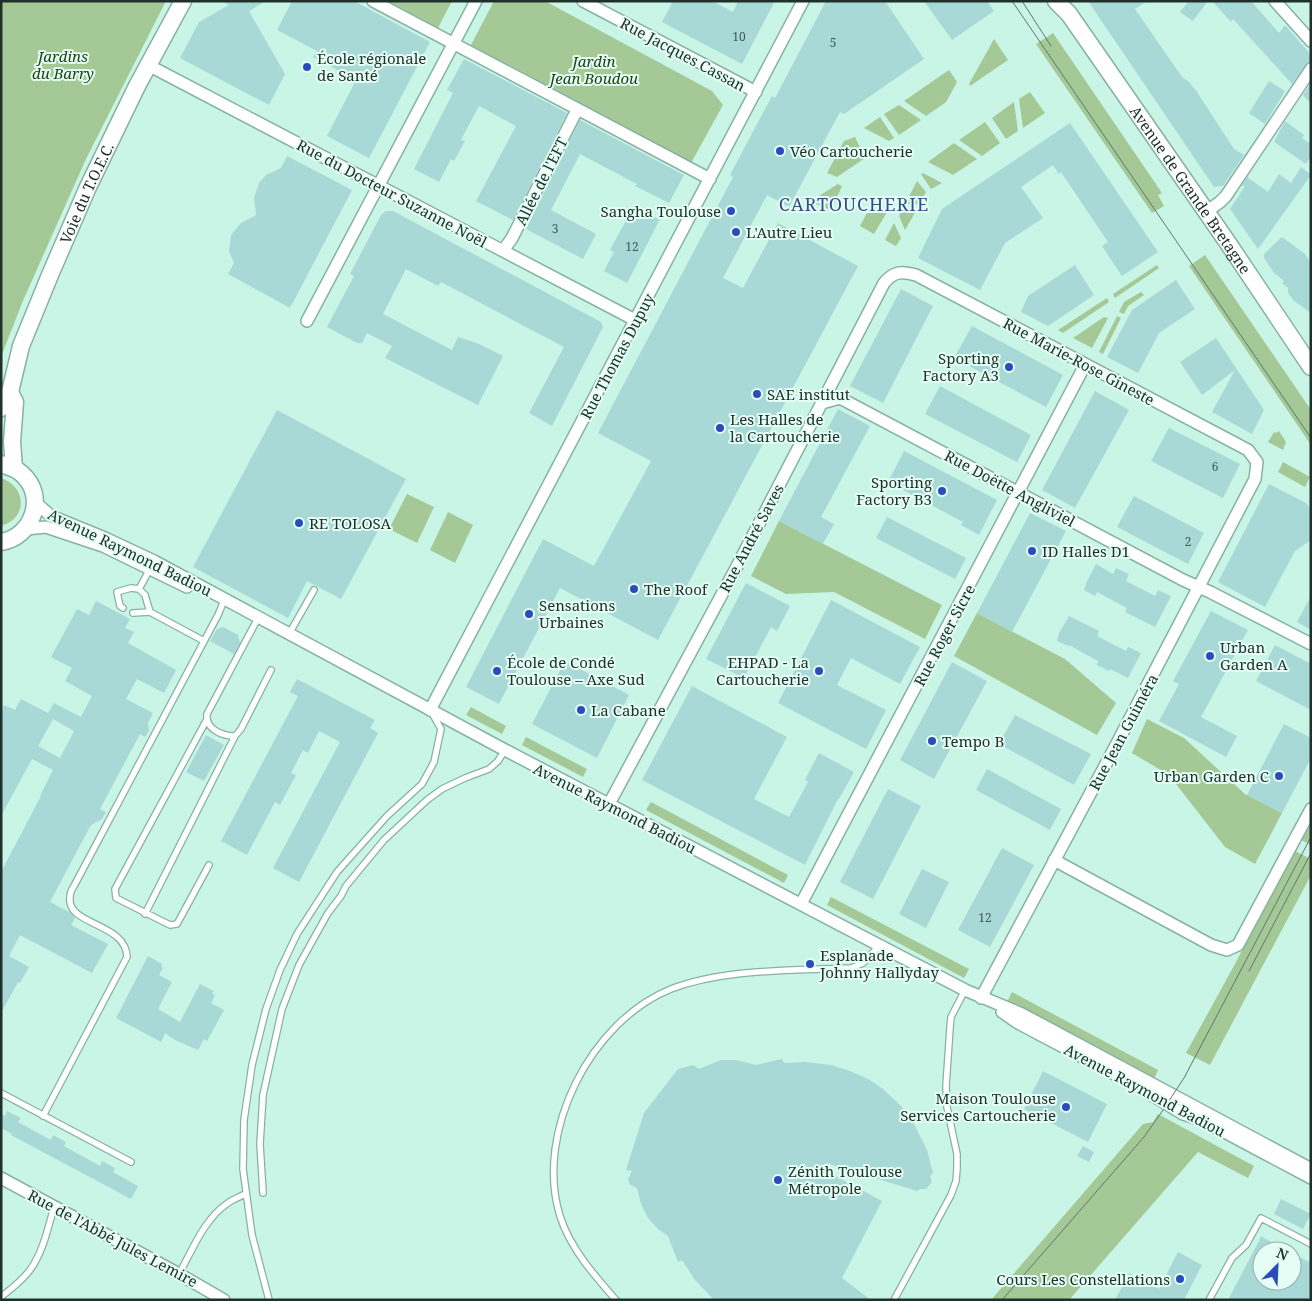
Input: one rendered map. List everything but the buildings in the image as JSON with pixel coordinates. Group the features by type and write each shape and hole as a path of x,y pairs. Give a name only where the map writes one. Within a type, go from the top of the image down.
{"street":[{"name":"Voie du T.O.E.C.","path":"1,408 10,392 22,346 88,187 148,65 183,1"},
{"path":"373,1 453,45 710,179"},
{"path":"307,321 476,1"},
{"name":"Rue Jacques Cassan","path":"583,1 756,92"},
{"name":"Rue Thomas Dupuy","path":"430,710 803,1"},
{"name":"Avenue de Grande Bretagne","path":"1056,1 1066,8 1311,367"},
{"path":"1275,1 1311,41"},
{"name":"Rue du Docteur Suzanne Noël","path":"148,65 635,320"},
{"path":"1206,212 1226,196 1311,69"},
{"name":"Allée de l'EFT","path":"503,251 512,238 577,110"},
{"name":"Rue Marie-Rose Gineste","path":"895,273 904,272 916,275 1248,450 1257,462"},
{"name":"Rue André Saves","path":"609,804 686,662 884,283 895,273"},
{"name":"Rue Roger Sicre","path":"801,904 1085,365"},
{"name":"Voie du T.O.E.C.","path":"8,466 15,402 10,392"},
{"name":"Rue Doëtte Angliviel","path":"822,403 840,398 1184,580 1311,644"},
{"name":"Rue Jean Guiméra","path":"981,998 1255,479 1257,462"},
{"path":"1,542 18,536 26,529 33,517 36,503 30,483 23,474 8,466"},
{"name":"Avenue Raymond Badiou","path":"36,503 51,516 105,538 879,946 981,998 1022,1014 1311,1169"},
{"name":"Avenue Raymond Badiou","path":"26,529 46,527 152,564"},
{"path":"1054,860 1210,945 1228,950 1238,945 1311,809"},
{"name":"Avenue Raymond Badiou","path":"981,998 1018,1023 1139,1087 1183,1114 1202,1120 1311,1178"},
{"name":"Rue de l'Abbé Jules Lemire","path":"1,1178 180,1274 224,1300"}],"lane":[{"path":"139,589 152,564"},
{"path":"123,608 120,606 117,592 131,588 139,589 145,595 150,612"},
{"path":"289,635 314,590"},
{"path":"43,1116 127,957 124,942 118,936 78,915 70,906 70,898 74,886 224,602"},
{"path":"133,613 150,612 204,641"},
{"path":"209,864 177,924 170,925 116,898 115,889 206,721 207,714 254,616"},
{"path":"145,914 270,670"},
{"path":"269,1300 257,1257 245,1194 243,1169 244,1120 252,1065 266,1009 280,970 297,934 337,872 380,822 422,784 434,762 441,729 430,710"},
{"path":"206,721 210,727 227,736 235,736"},
{"path":"263,1193 260,1144 263,1095 282,1008 298,965 346,886 384,840 427,800 442,789 489,769 498,761 505,750"},
{"path":"616,1300 574,1246 563,1225 559,1213 554,1178 556,1144 562,1119 578,1079 593,1053 620,1022 644,1004 671,989 733,974 851,968 863,963 879,946"},
{"path":"894,1300 951,1195 956,1181 957,1154 947,1107 946,1086 951,1017 965,990"},
{"path":"1,1093 131,1162"},
{"path":"180,1274 203,1230 216,1212 245,1194"},
{"path":"1,1297 31,1269 41,1248 54,1207"},
{"path":"1209,1300 1232,1258 1246,1245 1261,1218 1311,1244"}],"green space":[{"name":"Jardins du Barry","path":"1,1 166,1 86,159 22,303 1,357"},
{"path":"388,1 452,1 438,28"},
{"name":"Jardin Jean Boudou","path":"494,1 545,1 712,91 723,105 691,163 471,45"},
{"path":"1053,33 1162,193 1158,195 1164,206 1152,213 1036,44"},
{"path":"994,39 1008,60 970,86 969,84"},
{"path":"949,70 957,82 946,102 926,116 904,101"},
{"path":"1030,92 1045,113 1023,128 1019,99"},
{"path":"1014,102 1018,131 1006,139 992,118"},
{"path":"899,105 921,120 899,135 884,114"},
{"path":"880,117 894,138 889,141 864,128"},
{"path":"985,122 1000,143 982,156 959,140"},
{"path":"855,137 865,158 837,177 827,173 844,141"},
{"path":"954,143 977,159 953,175 928,162"},
{"path":"923,173 942,183 931,189 921,174"},
{"path":"917,181 926,192 919,204 905,204"},
{"path":"838,184 842,186 832,208 826,209 811,201"},
{"path":"902,210 916,211 905,230 899,216"},
{"path":"887,212 874,234 860,226 867,213"},
{"path":"894,223 901,238 896,246 885,240"},
{"path":"1205,255 1311,410 1311,445 1189,266"},
{"path":"1157,265 1159,268 1115,298 1113,294"},
{"path":"1141,292 1144,295 1128,306 1124,314 1119,312 1124,302"},
{"path":"1107,298 1109,302 1063,333 1058,330"},
{"path":"1117,316 1121,318 1103,354 1099,352"},
{"path":"1104,317 1108,318 1092,348 1073,338"},
{"path":"1279,431 1286,442 1283,450 1268,442 1274,432"},
{"path":"1283,462 1310,477 1305,487 1278,472"},
{"path":"1,478 10,482 16,488 21,502 20,510 16,516 10,522 1,526"},
{"path":"407,494 434,507 417,543 389,529"},
{"path":"448,512 473,525 455,563 430,550"},
{"path":"779,521 942,605 925,639 834,592 786,594 751,576"},
{"path":"977,613 1065,659 1116,703 1097,735 954,656"},
{"path":"471,707 506,726 502,734 466,715"},
{"path":"1147,719 1184,738 1245,794 1282,813 1255,864 1225,847 1169,775 1132,753"},
{"path":"526,737 587,769 583,777 522,745"},
{"path":"651,802 788,875 784,883 646,810"},
{"path":"1311,817 1311,845 1299,839"},
{"path":"1293,850 1311,859 1311,875 1210,1065 1186,1053 1235,964"},
{"path":"831,897 969,969 964,978 827,905"},
{"path":"1012,992 1158,1070 1154,1079 1007,1002"},
{"path":"1158,1114 1254,1166 1248,1178 1198,1152 1069,1300 991,1300 1143,1124 1153,1122"}],"tram line":[{"path":"1012,1 1311,438"},
{"path":"1022,1 1051,46"},
{"path":"1002,1300 1144,1137 1161,1113 1184,1078 1311,837"},
{"path":"1249,971 1311,853"}],"place":[{"name":"École régionale de Santé","path":"307,67"},
{"name":"Véo Cartoucherie","path":"780,151"},
{"name":"Sangha Toulouse","path":"731,211"},
{"name":"L'Autre Lieu","path":"736,232"},
{"name":"Sporting Factory A3","path":"1009,367"},
{"name":"SAE institut","path":"757,394"},
{"name":"Les Halles de la Cartoucherie","path":"720,428"},
{"name":"Sporting Factory B3","path":"942,491"},
{"name":"RE TOLOSA","path":"299,523"},
{"name":"ID Halles D1","path":"1032,551"},
{"name":"The Roof","path":"634,589"},
{"name":"Sensations Urbaines","path":"529,614"},
{"name":"Urban Garden A","path":"1210,656"},
{"name":"École de Condé Toulouse – Axe Sud","path":"497,671"},
{"name":"EHPAD - La Cartoucherie","path":"819,671"},
{"name":"La Cabane","path":"581,710"},
{"name":"Tempo B","path":"932,741"},
{"name":"Urban Garden C","path":"1279,776"},
{"name":"Esplanade Johnny Hallyday","path":"810,964"},
{"name":"Maison Toulouse Services Cartoucherie","path":"1066,1107"},
{"name":"Zénith Toulouse Métropole","path":"778,1180"},
{"name":"Cours Les Constellations","path":"1180,1279"}],"district":[{"name":"CARTOUCHERIE","path":"854,204"}]}
